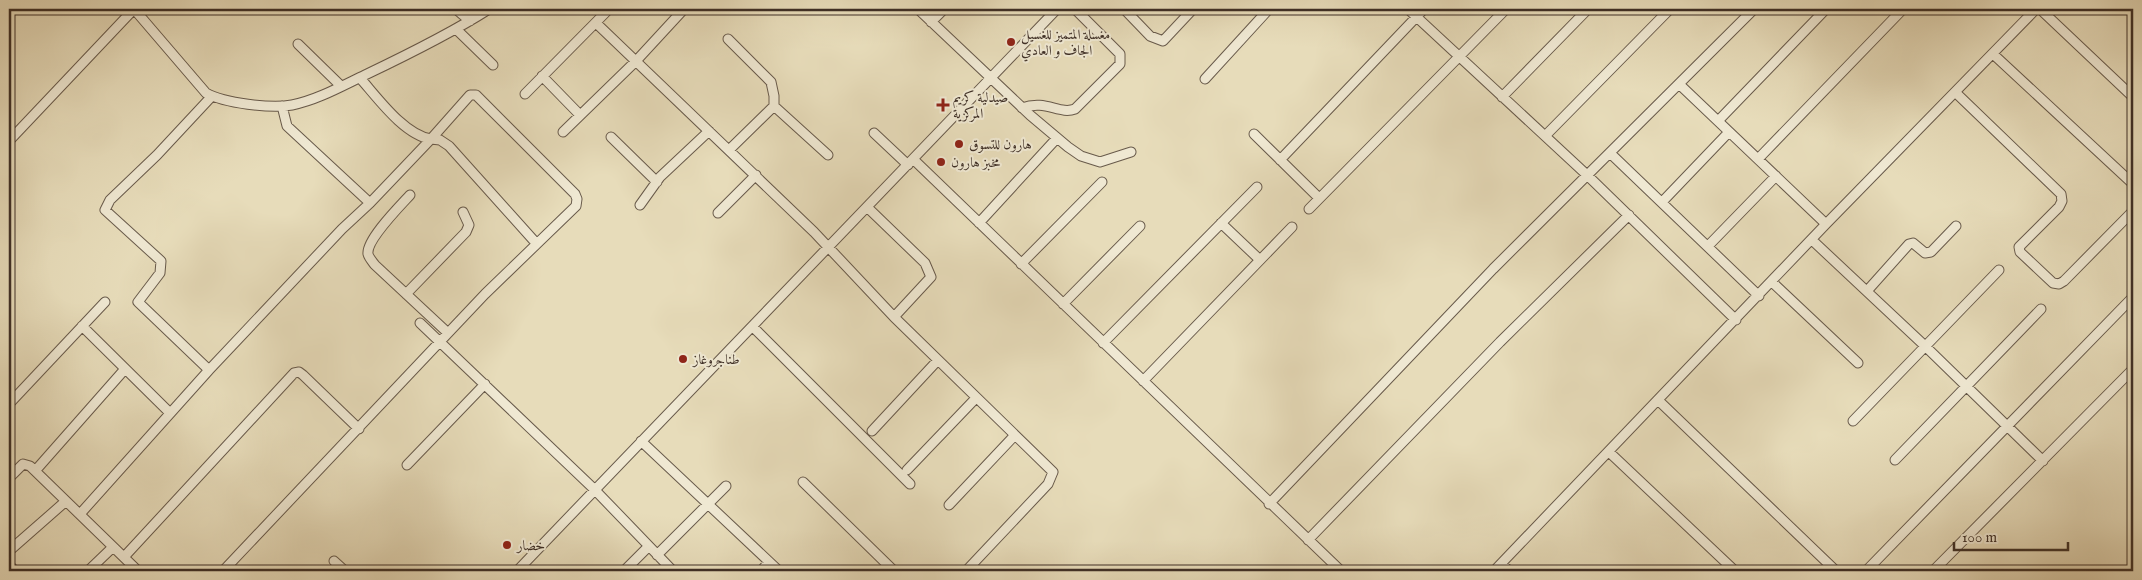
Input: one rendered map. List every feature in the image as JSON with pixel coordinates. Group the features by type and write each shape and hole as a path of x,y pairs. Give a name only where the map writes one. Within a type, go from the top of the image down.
{"street":[{"path":"9,141 134,9 201,89 212,96 282,106 304,102 360,78 470,22 489,9"},
{"path":"456,9 470,22"},
{"path":"525,94 609,9"},
{"path":"563,132 636,61 684,9"},
{"path":"918,9 1022,108 1081,156 1100,162 1131,152"},
{"path":"931,22 944,9"},
{"path":"517,571 594,489 753,327 826,247 867,207 1057,9"},
{"path":"1022,108 1033,104 1053,106 1062,110 1075,109 1120,64 1120,54 1076,9"},
{"path":"1124,9 1150,36 1162,41 1193,9"},
{"path":"1205,79 1269,9"},
{"path":"1408,9 1587,175 1736,320"},
{"path":"1280,160 1424,9"},
{"path":"1309,209 1506,9"},
{"path":"1502,97 1588,9"},
{"path":"1545,136 1670,9"},
{"path":"1269,504 1421,343 1754,9"},
{"path":"1718,121 1826,9"},
{"path":"1758,159 1903,9"},
{"path":"1494,571 1659,401 1826,224 2038,9 2133,97"},
{"path":"596,23 756,176 894,317 1053,472 1051,478 966,571"},
{"path":"456,29 493,65"},
{"path":"728,39 771,82 774,96 774,106 729,150"},
{"path":"298,44 341,86"},
{"path":"1992,54 2133,184"},
{"path":"542,76 580,115"},
{"path":"360,78 411,131 421,137 440,140 449,146 536,243"},
{"path":"1679,84 1826,224"},
{"path":"1955,92 2061,194 2062,201 2059,207 2019,248 2020,252 2054,284 2064,281 2133,211"},
{"path":"80,514 169,412 473,94 547,166 577,199 576,206 536,243 440,341 223,571"},
{"path":"209,370 138,302 160,273 160,261 105,210 110,200 157,155 212,96"},
{"path":"282,106 287,126 370,203"},
{"path":"774,106 828,155"},
{"path":"640,205 657,182 709,131"},
{"path":"1663,201 1729,132"},
{"path":"874,133 979,223 1269,504 1341,571"},
{"path":"1254,134 1319,198"},
{"path":"611,137 657,182"},
{"path":"979,223 1057,138"},
{"path":"1610,153 1663,201 1759,296"},
{"path":"718,213 756,176"},
{"path":"1708,246 1776,176"},
{"path":"1021,264 1102,182"},
{"path":"1103,343 1257,187"},
{"path":"410,195 380,230 369,248 368,254 374,264 448,333"},
{"path":"867,207 925,263 929,270 930,277 894,317"},
{"path":"406,294 466,232 469,224 463,212"},
{"path":"1308,540 1500,342 1629,215"},
{"path":"1221,224 1260,260"},
{"path":"1063,304 1140,226"},
{"path":"1867,291 1909,244 1913,243 1925,253 1931,252 1956,226"},
{"path":"1143,381 1292,228"},
{"path":"1812,240 1926,346 2043,461"},
{"path":"1853,422 1999,270"},
{"path":"1772,282 1858,363"},
{"path":"1866,571 2133,296"},
{"path":"9,404 106,302"},
{"path":"1895,460 1965,385 2042,309"},
{"path":"420,323 594,489 673,571"},
{"path":"82,326 169,412"},
{"path":"753,327 910,484"},
{"path":"872,431 938,360"},
{"path":"35,471 125,369"},
{"path":"1933,571 2133,369"},
{"path":"124,557 294,373 298,372 304,375 359,429"},
{"path":"407,465 485,384"},
{"path":"907,470 976,398"},
{"path":"1659,401 1836,571"},
{"path":"949,505 1014,435"},
{"path":"641,441 779,571"},
{"path":"1609,452 1735,571"},
{"path":"9,478 23,464 35,471 138,571"},
{"path":"803,482 894,571"},
{"path":"657,555 726,486"},
{"path":"9,551 66,501"},
{"path":"88,571 113,547"},
{"path":"624,571 648,547"},
{"path":"334,561 345,571"},
{"path":"761,571 769,562"},
{"path":"1502,564 1509,571"},
{"path":"9,565 15,571"}],"place":[{"name":"مغسلة المتميز للغسيل الجاف و العادي","path":"1011,42"},
{"name":"صيدلية كريم المركزية","path":"943,105"},
{"name":"هارون للتسوق","path":"959,144"},
{"name":"مخبز هارون","path":"941,162"},
{"name":"طناجروغاز","path":"683,359"},
{"name":"خضار","path":"507,545"}]}
